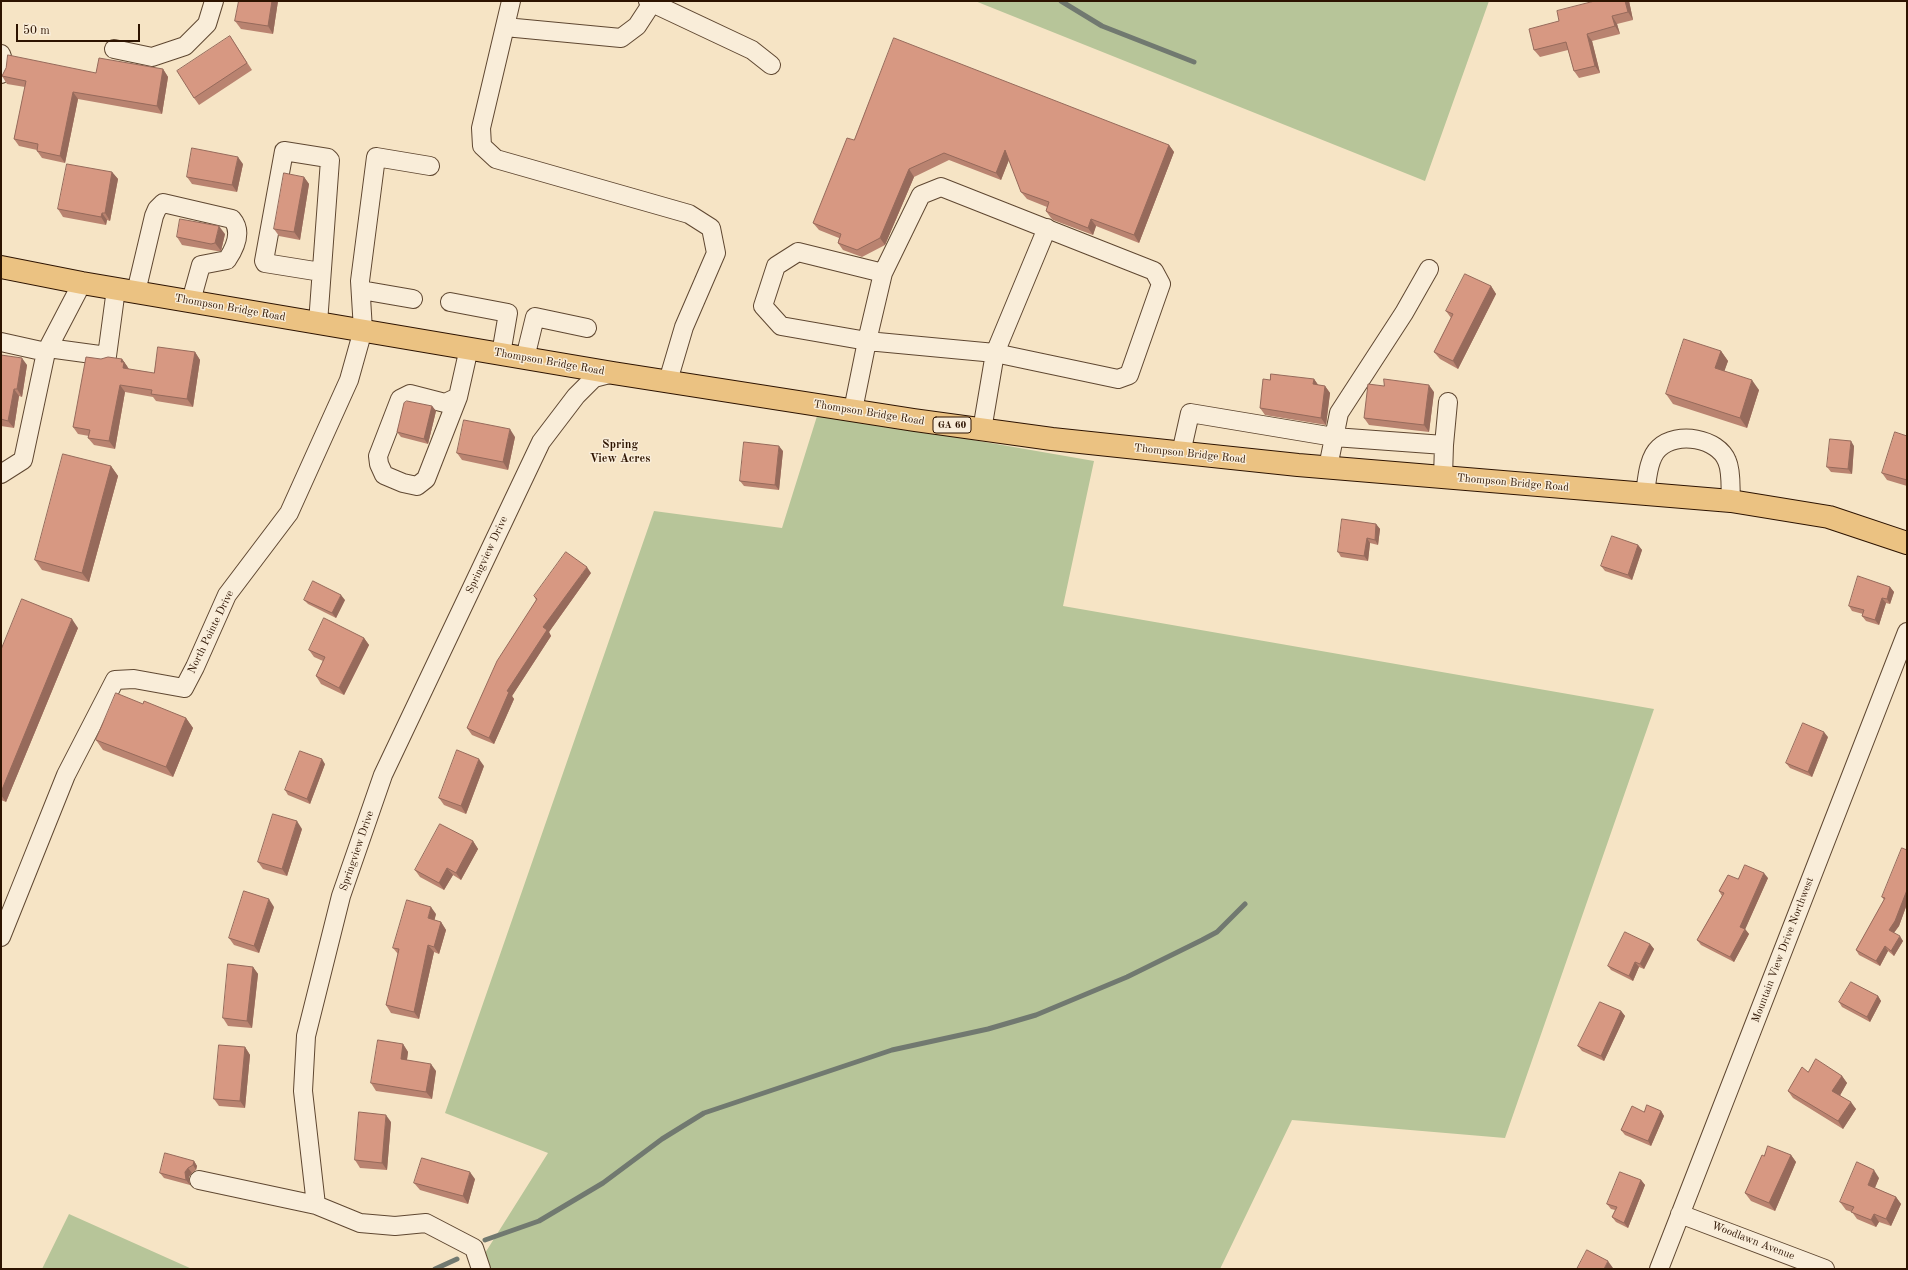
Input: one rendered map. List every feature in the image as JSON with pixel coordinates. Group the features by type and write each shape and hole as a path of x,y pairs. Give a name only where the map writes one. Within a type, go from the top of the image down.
{"highway":[{"name":"Thompson Bridge Road","path":"1,268 525,358 982,430 1052,439 1328,467 1731,501 1829,517 1907,543"}],"street":[{"path":"114,48 152,57 185,46 207,24 214,1"},
{"path":"511,1 481,128 482,146 496,159 689,214 711,228 716,252 684,327 668,381"},
{"path":"505,28 621,38 637,26 650,2 752,50 771,65"},
{"path":"1,54 4,60 1,74"},
{"path":"318,323 330,160 328,158 284,151 264,261 265,263 321,272"},
{"path":"363,330 360,281 376,157 430,166"},
{"path":"853,410 867,341 883,273 921,195 942,187 1154,271 1161,284 1129,375 1118,379 995,352 867,341 781,326 763,306 776,266 798,252 883,273"},
{"path":"1,342 47,350 107,356 126,290 157,209 163,204 232,219 236,224 238,232 235,249 227,260 201,265 191,301"},
{"path":"982,430 995,352 1047,228"},
{"path":"1328,467 1339,413 1404,313 1430,269"},
{"path":"1,474 23,460 47,350 82,283"},
{"path":"361,290 413,299"},
{"path":"450,302 508,313 501,354"},
{"path":"525,358 535,317 586,328"},
{"name":"North Pointe Drive","path":"1,938 66,775 115,680 134,679 184,688 195,667 226,595 289,513 349,380 363,330"},
{"path":"458,397 445,403 410,394 400,399 378,456 379,464 384,475 403,483 418,486 426,479 458,397 469,348"},
{"name":"Springview Drive","path":"316,1205 303,1091 306,1036 341,896 383,775 541,442 576,396 594,378 613,372"},
{"path":"1443,477 1448,402"},
{"path":"1181,452 1190,413 1334,437 1444,445"},
{"path":"1645,494 1650,465 1658,448 1669,441 1682,438 1710,444 1721,451 1728,462 1731,501"},
{"name":"Mountain View Drive Northwest","path":"1659,1269 1907,632"},
{"path":"199,1180 316,1205 360,1223 395,1226 426,1223 474,1248 481,1269"},
{"name":"Woodlawn Avenue","path":"1680,1214 1825,1269"}],"green space":[{"path":"975,1 1489,1 1425,181"},
{"path":"818,413 1094,461 1063,606 1654,709 1505,1138 1292,1120 1220,1269 475,1269 548,1153 445,1113 654,511 782,528"},
{"path":"69,1214 192,1269 42,1269"}],"building":[{"path":"239,1 272,1 268,26 235,21"},
{"path":"1595,1 1625,1 1628,12 1612,16 1615,26 1587,34 1595,66 1574,71 1566,42 1534,50 1529,29 1559,21 1557,11"},
{"path":"230,36 247,63 194,98 177,71"},
{"path":"894,38 1169,145 1134,235 1091,219 1088,228 1046,211 1049,202 1021,192 1005,150 996,173 944,153 909,169 880,238 857,250 838,243 841,234 813,223 847,138 854,140"},
{"path":"8,55 96,73 99,58 163,69 157,106 73,92 60,156 37,151 38,144 14,139 26,81 2,76 6,68"},
{"path":"192,148 238,157 232,185 187,177"},
{"path":"67,164 112,172 105,213 102,213 101,217 58,209"},
{"path":"284,173 304,177 294,232 274,229"},
{"path":"180,219 219,226 215,243 211,244 177,237"},
{"path":"1465,274 1491,286 1453,361 1434,352 1453,314 1446,311"},
{"path":"1684,339 1721,351 1715,368 1752,380 1740,418 1666,394"},
{"path":"158,347 195,352 187,399 151,394 152,390 120,385 109,441 88,438 90,430 73,427 86,357 101,359 108,357 122,359 121,362 124,362 123,368 154,373"},
{"path":"1,355 22,358 17,389 14,389 8,421 1,419"},
{"path":"1271,374 1314,379 1313,384 1325,386 1321,418 1260,408 1263,379 1270,380"},
{"path":"1384,379 1429,385 1424,425 1364,418 1368,384 1384,386"},
{"path":"407,401 432,406 424,439 397,432 404,403"},
{"path":"464,420 510,429 503,462 457,453"},
{"path":"1895,432 1907,436 1907,480 1882,473"},
{"path":"1830,439 1851,441 1848,469 1827,467"},
{"path":"744,442 779,446 775,485 740,481"},
{"path":"63,454 111,466 82,573 35,560"},
{"path":"1342,519 1376,524 1375,540 1367,538 1364,556 1338,552"},
{"path":"1612,536 1638,545 1628,575 1601,566"},
{"path":"566,552 587,567 543,627 547,630 507,691 509,692 489,738 467,728 497,661 537,599 534,596"},
{"path":"1858,576 1890,587 1887,599 1882,598 1875,620 1862,616 1864,610 1849,606"},
{"path":"313,581 341,595 332,613 304,600"},
{"path":"22,599 72,619 1,792 1,650"},
{"path":"324,618 364,638 339,688 316,676 325,657 309,650"},
{"path":"116,693 143,704 144,701 186,718 166,767 96,740"},
{"path":"1803,723 1824,732 1808,772 1786,763"},
{"path":"457,750 479,759 461,806 439,798"},
{"path":"300,751 322,759 307,799 285,790"},
{"path":"273,814 297,821 282,869 258,862"},
{"path":"440,824 473,841 456,873 447,868 439,883 415,870"},
{"path":"1902,848 1907,850 1907,890 1895,921 1889,930 1900,936 1891,951 1885,946 1876,961 1856,950 1885,898 1882,897"},
{"path":"1745,865 1764,873 1740,927 1745,929 1730,957 1697,940 1724,893 1719,891 1728,875 1738,879"},
{"path":"244,891 269,899 254,946 229,938"},
{"path":"407,900 431,907 428,918 441,922 434,947 428,945 414,1012 386,1005 399,949 393,948"},
{"path":"1625,932 1650,944 1640,964 1635,962 1629,976 1608,966"},
{"path":"228,964 253,967 247,1021 223,1018"},
{"path":"1851,982 1878,996 1867,1017 1839,1002"},
{"path":"1600,1002 1621,1011 1601,1056 1578,1046"},
{"path":"378,1040 403,1044 401,1059 431,1064 426,1092 371,1083"},
{"path":"219,1045 245,1047 240,1101 214,1099"},
{"path":"1816,1059 1842,1076 1832,1091 1851,1102 1838,1121 1788,1091 1802,1067 1808,1072"},
{"path":"1647,1105 1661,1111 1648,1141 1621,1130 1632,1106 1644,1112"},
{"path":"359,1112 386,1115 382,1163 355,1160"},
{"path":"1768,1146 1791,1155 1769,1203 1745,1193 1762,1155 1764,1156"},
{"path":"165,1153 194,1161 193,1165 185,1172 186,1180 160,1173"},
{"path":"422,1158 470,1172 463,1196 414,1183"},
{"path":"1857,1162 1874,1170 1868,1185 1896,1197 1886,1219 1874,1214 1871,1220 1851,1212 1854,1207 1840,1202"},
{"path":"1620,1172 1641,1180 1624,1223 1612,1217 1617,1207 1607,1204"},
{"path":"1587,1250 1608,1261 1604,1269 1577,1269"}],"waterway":[{"path":"1061,1 1102,26 1194,62"},
{"path":"485,1240 539,1221 603,1183 662,1139 704,1113 892,1050 988,1029 1036,1015 1127,977 1202,940 1217,932 1245,904"},
{"path":"435,1269 457,1259"}],"district":[{"name":"Spring View Acres","path":"620,452"}]}
